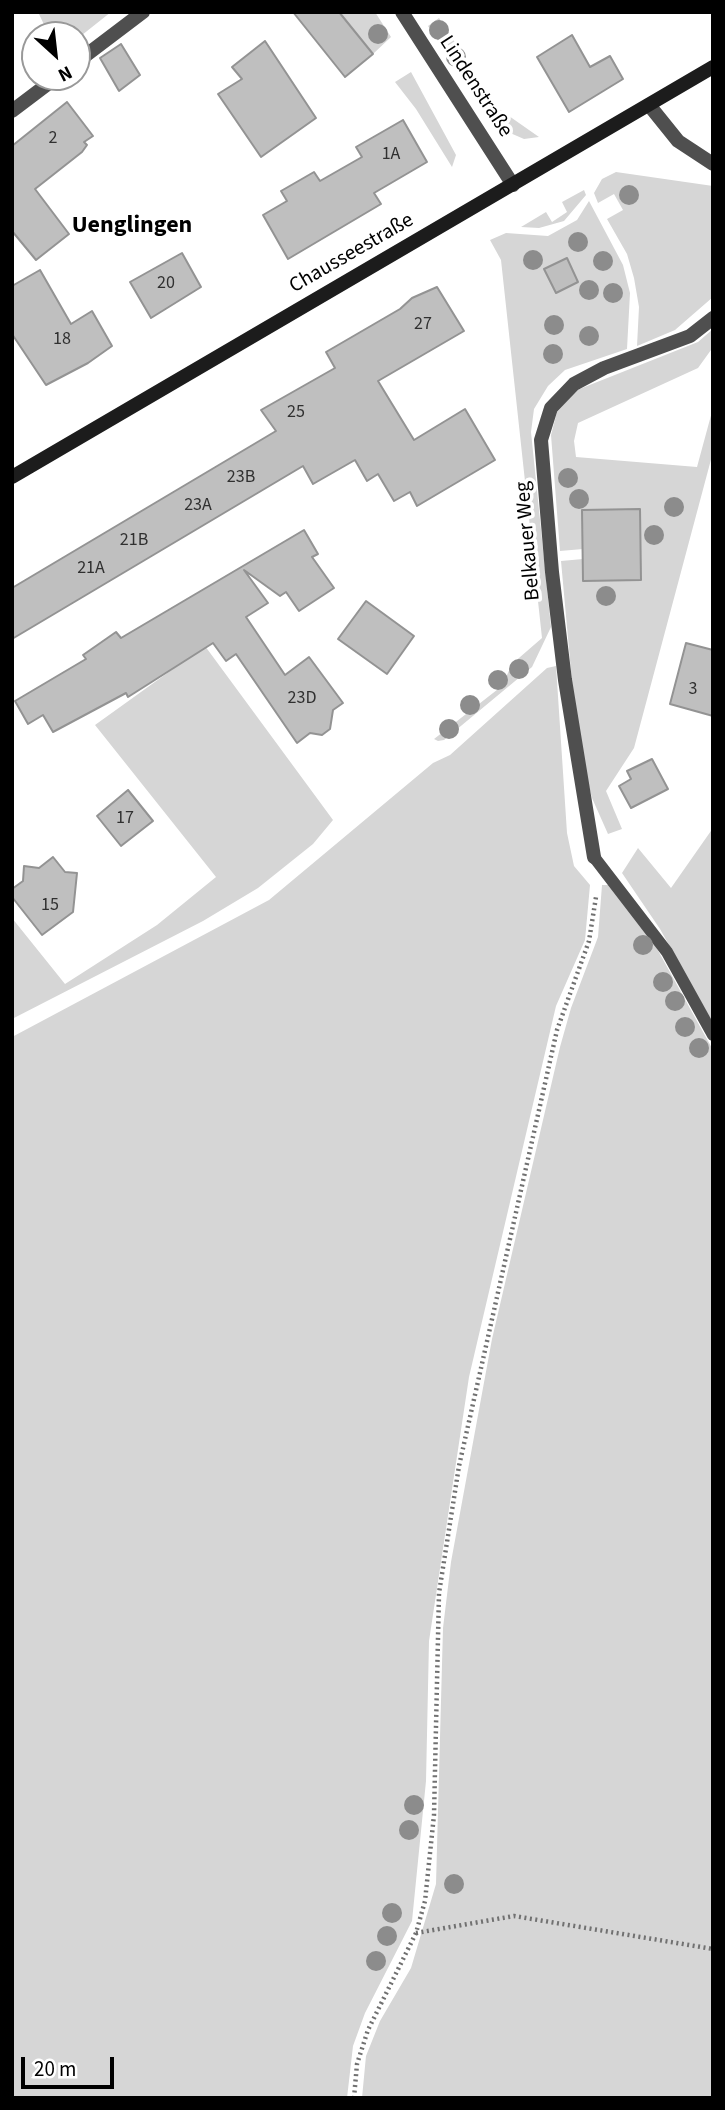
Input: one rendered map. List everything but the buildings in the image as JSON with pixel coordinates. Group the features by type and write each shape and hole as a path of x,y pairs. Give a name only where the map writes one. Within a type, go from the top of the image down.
{"main road":[{"name":"Chausseestraße","path":"12,477 713,67"}],"street":[{"path":"91,51 143,12"},
{"name":"Lindenstraße","path":"401,12 513,185"},
{"path":"12,111 38,91"},
{"path":"649,105 678,141 713,164"},
{"name":"Belkauer Weg","path":"594,857 563,667 551,572 541,440 551,408 574,384 604,368 690,336 713,317"}],"lane":[{"path":"594,857 667,952 713,1035"}],"path":[{"path":"354,2098 358,2064 368,2030 416,1933 425,1901 434,1815 439,1593 459,1466 557,1030 589,941 596,893 594,857"},
{"path":"416,1933 514,1916 713,1949"}],"shaded area":[{"path":"38,12 111,12 91,28 91,21 42,21"},
{"path":"339,12 375,12 391,37 373,54"},
{"path":"439,18 478,77 467,84 428,26"},
{"path":"411,72 456,155 452,167 416,109 395,82"},
{"path":"483,86 499,109 539,137 524,139 501,129 487,115 472,92"},
{"path":"616,172 713,186 713,297 675,330 637,346 639,307 634,278 627,254 607,219 623,210 614,194 598,203 594,193 602,179"},
{"path":"584,190 586,195 564,221 539,228 521,227 546,212 552,222 567,212 562,202"},
{"path":"589,201 623,265 630,293 627,349 565,370 548,386 534,409 531,432 551,627 532,667 444,740 438,741 434,739 502,686 512,664 542,638 501,260 490,240 506,233 548,236 577,220"},
{"path":"713,329 711,350 698,368 578,423 574,441 576,457 697,467 713,408 713,452 634,748 606,791 622,829 608,834 592,798 584,767 573,693 561,561 583,559 583,549 560,551 551,435 557,412 577,390 698,342"},
{"path":"205,646 333,820 313,844 258,888 203,921 12,1019 12,918 65,984 157,925 216,877 95,725"},
{"path":"556,666 567,833 574,866 590,885 585,940 556,1006 469,1377 429,1641 426,1781 412,1921 365,2013 353,2046 347,2098 12,2098 12,1037 269,900 433,763 450,755 547,668"},
{"path":"713,828 713,1023 660,929 622,873 638,848 671,888"},
{"path":"602,885 611,885 650,936 713,1050 713,2098 362,2098 366,2056 380,2021 411,1968 436,1884 443,1628 451,1562 492,1339 560,1047 571,1008 598,937"}],"district":[{"name":"Uenglingen","path":"132,227"}]}
